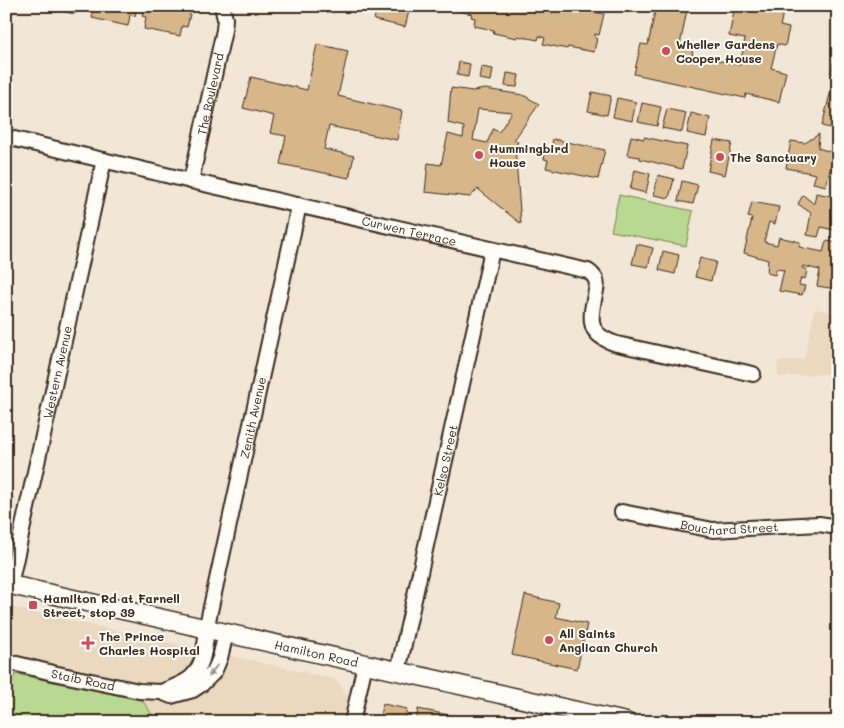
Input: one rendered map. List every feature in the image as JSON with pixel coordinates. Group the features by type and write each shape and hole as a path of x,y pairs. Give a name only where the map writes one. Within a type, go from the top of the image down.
{"main road":[{"name":"Hamilton Road","path":"8,585 626,722"}],"street":[{"name":"The Boulevard","path":"192,181 224,30 225,19 222,6"},
{"name":"Curwen Terrace","path":"6,137 588,271 593,275 597,284 591,312 593,327 601,338 617,344 753,374"},
{"name":"Western Avenue","path":"8,585 104,160"},
{"name":"Zenith Avenue","path":"206,629 299,205"},
{"name":"Kelso Street","path":"398,671 492,250"},
{"name":"Bouchard Street","path":"622,512 713,530 819,524 838,527"},
{"name":"Staib Road","path":"161,692 187,680 195,673 202,658 206,629"},
{"name":"Staib Road","path":"6,663 139,691 161,692 171,696 193,690 214,672 218,666 226,633"},
{"path":"352,722 365,664"}],"shaded area":[{"path":"815,309 838,313 838,373 778,377 777,362 804,359"},
{"name":"The Prince Charles Hospital","path":"6,606 335,679 348,695 342,722 6,722"}],"green space":[{"path":"619,195 693,211 686,246 611,231"},
{"path":"16,674 142,700 154,717 151,722 6,722 6,687"}],"building":[{"path":"39,6 77,6 75,14"},
{"path":"94,6 137,6 135,16 130,15 128,26 92,18"},
{"path":"144,6 171,6 191,10 187,27 182,26 180,36 144,29 146,17 142,16"},
{"path":"377,6 410,7 405,27 374,20"},
{"path":"460,6 516,6 521,8 521,6 532,6 563,11 564,6 586,6 585,10 604,14 599,35 595,34 595,38 597,38 594,52 543,44 545,38 539,36 538,40 493,33 494,30 474,26 475,18 471,17 472,14 459,11"},
{"name":"Wheller Gardens Cooper House","path":"656,6 693,6 692,11 687,10 680,45 693,47 692,55 740,65 745,39 729,36 735,6 775,6 774,11 783,13 780,26 789,28 785,46 777,44 771,68 786,72 779,102 746,94 745,98 634,74 641,44 648,45"},
{"path":"838,41 838,130 822,126 835,74 831,73"},
{"path":"317,44 348,51 338,96 402,111 397,140 329,126 324,149 354,156 349,178 280,164 286,136 270,133 274,116 243,108 251,77 307,90"},
{"path":"459,62 470,64 468,77 457,75"},
{"path":"481,67 493,69 491,81 479,79"},
{"path":"507,73 519,75 517,87 505,86"},
{"name":"Hummingbird House","path":"451,88 473,91 485,89 523,95 539,104 514,140 518,142 515,147 521,224 478,189 470,197 425,192 428,163 441,165 448,134 463,138 464,127 448,123","holes":["478,109 512,112 499,132 493,129 487,143 473,140"]},
{"path":"592,92 611,96 607,115 588,111"},
{"path":"617,98 636,102 632,121 613,117"},
{"path":"642,103 661,107 657,126 638,122"},
{"path":"667,109 686,113 682,132 662,128"},
{"path":"691,113 710,118 706,137 687,133"},
{"path":"819,134 818,148 834,153 826,186 813,183 816,174 786,168 791,141 805,143"},
{"path":"631,136 687,146 682,169 627,155"},
{"path":"553,139 605,150 598,179 546,168 548,160 544,159 546,149 551,150"},
{"name":"The Sanctuary","path":"714,140 732,143 725,175 708,171"},
{"path":"635,170 650,174 646,193 630,189"},
{"path":"658,175 674,179 669,198 654,195"},
{"path":"682,181 698,185 693,204 678,201"},
{"path":"838,191 838,231 821,227 818,237 807,235 811,213 798,204 803,195 814,204 816,193 836,197"},
{"path":"752,202 779,207 775,224 769,222 764,242 777,245 779,237 800,242 799,247 823,252 826,241 838,243 838,280 836,289 817,286 820,270 803,266 802,268 807,270 805,279 801,278 799,285 805,286 802,295 779,291 784,270 776,269 775,275 767,273 768,260 744,253 752,218 748,217"},
{"path":"637,244 653,248 648,267 632,264"},
{"path":"663,251 679,255 675,274 659,270"},
{"path":"700,258 716,262 711,281 695,277"},
{"name":"All Saints Anglican Church","path":"525,595 559,603 556,617 587,624 577,669 512,655"},
{"path":"383,704 407,709 404,722 379,722"},
{"path":"418,709 454,716 453,722 416,722"},
{"path":"459,718 477,722 458,722"}],"place":[{"name":"Wheller Gardens Cooper House","path":"666,51"},
{"name":"Hummingbird House","path":"479,155"},
{"name":"The Sanctuary","path":"720,157"},
{"name":"Hamilton Rd at Farnell Street, stop 39","path":"33,605"},
{"name":"All Saints Anglican Church","path":"549,640"},
{"name":"The Prince Charles Hospital","path":"88,643"}]}
